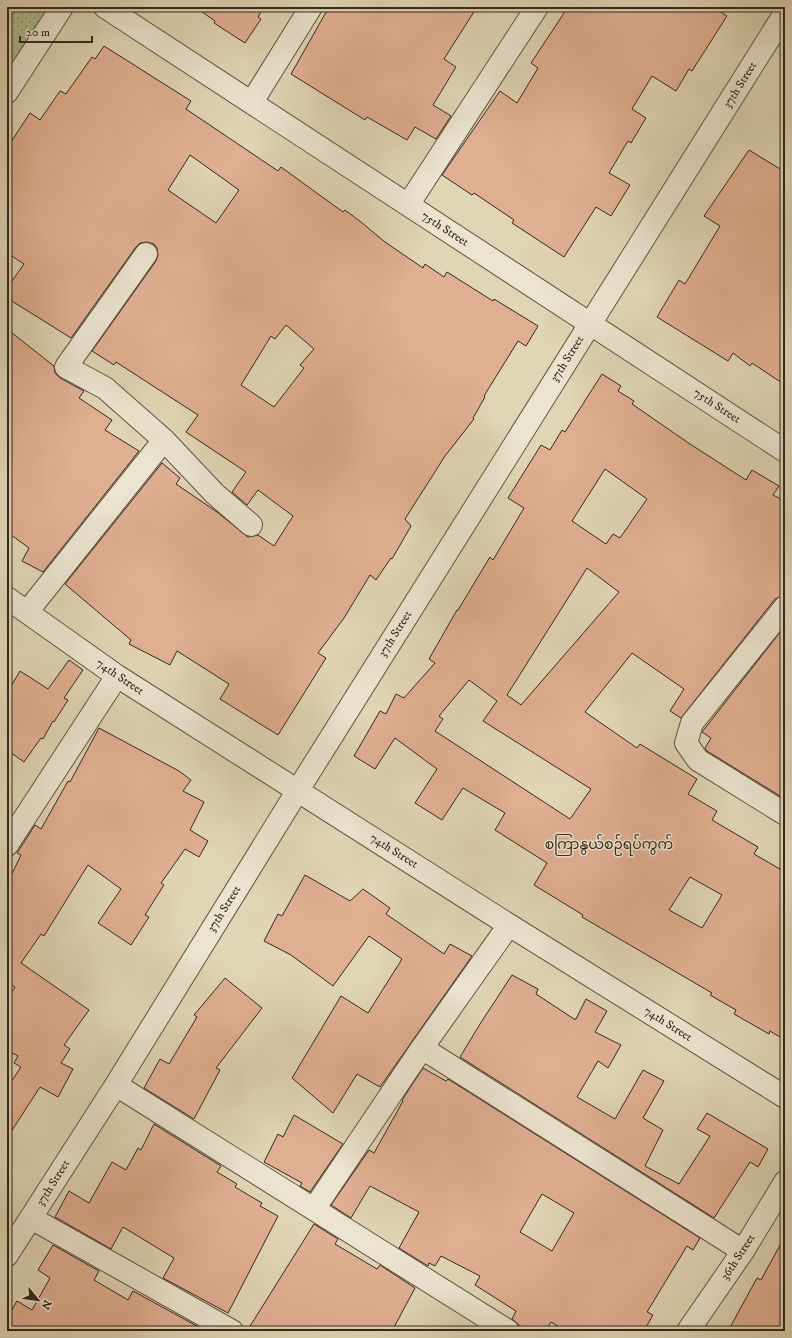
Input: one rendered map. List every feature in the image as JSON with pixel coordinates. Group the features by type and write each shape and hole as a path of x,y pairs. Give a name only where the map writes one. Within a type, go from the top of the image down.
{"street":[{"path":"7,92 62,7"},
{"name":"75th Street","path":"105,7 785,451"},
{"path":"252,102 310,7"},
{"path":"408,205 537,7"},
{"name":"37th Street","path":"7,1255 116,1085 298,790 785,13"},
{"path":"146,254 66,367 105,388 164,440 215,494 251,525"},
{"path":"27,612 164,440"},
{"name":"74th Street","path":"7,598 117,676 509,925 785,1097"},
{"path":"785,607 692,722 686,743 698,760 785,814"},
{"path":"7,845 117,676"},
{"path":"314,1209 422,1048 509,925"},
{"path":"422,1048 743,1251"},
{"path":"116,1085 508,1331"},
{"name":"36th Street","path":"688,1331 743,1251 785,1182"},
{"path":"31,1218 232,1331"}],"green space":[{"path":"7,7 60,7 7,91"}],"building":[{"path":"195,7 264,7 258,17 261,19 245,43 214,23 215,21"},
{"path":"329,7 477,7 444,59 456,67 433,105 451,116 436,139 415,127 407,140 367,117 365,120 291,74"},
{"path":"568,7 713,7 727,16 692,71 689,69 676,91 652,76 632,109 646,118 631,143 628,141 609,173 630,185 611,216 596,207 564,257 512,223 514,220 474,193 472,195 442,175 500,91 517,103 538,68 531,63"},
{"path":"104,46 191,101 186,109 278,171 281,167 343,212 345,210 385,242 423,268 425,264 444,277 447,272 493,301 494,299 538,326 526,346 518,341 484,396 485,397 473,418 474,419 445,456 405,519 411,526 392,559 391,558 376,580 370,575 344,618 318,653 326,658 278,735 220,699 229,684 177,651 170,665 129,644 131,640 65,584 162,463 180,478 176,484 217,512 248,537 258,535 274,546 293,516 258,490 247,505 232,492 246,472 186,432 198,415 116,362 114,365 92,351 156,261 158,255 157,248 154,244 147,242 140,243 136,247 71,338 7,298 7,288 24,264 7,253 7,148 30,113 40,120 60,91 66,94 92,57 95,59","holes":["190,155 239,190 216,223 168,190","286,325 314,349 300,365 304,368 274,407 241,385 271,336 275,339"]},
{"path":"749,150 785,172 785,385 752,363 750,366 733,353 728,361 657,317 679,280 685,284 720,226 704,216"},
{"path":"7,329 54,366 55,373 60,378 84,391 79,398 112,420 105,430 139,451 43,572 22,561 29,548 7,532"},
{"path":"602,374 621,386 618,391 634,401 632,404 746,480 752,470 779,486 773,495 785,501 785,595 775,599 681,718 670,711 684,689 632,653 585,712 637,748 640,744 697,779 688,794 717,811 712,820 758,847 754,854 785,872 785,1040 770,1031 769,1034 734,1014 736,1010 710,995 712,993 582,917 583,915 534,885 547,863 495,830 505,813 463,788 442,820 415,803 437,769 395,738 375,769 354,756 380,711 386,714 396,694 404,698 435,663 429,659 457,610 490,557 493,560 524,508 508,498 541,445 550,450 562,430 565,432","holes":["605,469 647,499 620,538 613,534 606,544 572,521","587,568 619,592 521,705 507,695","469,680 497,701 483,721 591,789 570,819 435,731 443,719 439,716","690,877 722,895 702,928 669,910"]},
{"path":"781,631 785,634 785,799 707,751 705,748 711,738 702,732"},
{"path":"69,660 83,670 64,698 68,700 54,722 53,721 43,739 41,738 24,762 7,750 7,693 20,671 48,689"},
{"path":"99,728 179,771 191,780 183,791 204,802 190,830 208,841 199,857 185,849 161,883 164,885 145,915 149,917 131,945 98,923 121,889 88,865 44,936 41,934 21,963 89,1010 64,1045 70,1049 61,1063 73,1069 58,1097 40,1087 7,1138 7,1088 21,1067 14,1063 18,1056 7,1050 7,999 15,987 8,983 7,984 7,884 21,855 17,853 35,825 41,829 68,781 70,782"},
{"path":"305,875 350,901 363,889 390,908 386,914 444,954 450,944 472,956 380,1087 357,1074 333,1113 292,1078 341,996 368,1013 402,959 369,936 333,986 291,955 264,941 278,914 282,916"},
{"path":"512,975 538,989 536,994 574,1019 576,1019 586,999 607,1011 595,1032 621,1045 608,1068 598,1061 577,1097 615,1119 643,1070 664,1081 643,1118 663,1130 645,1166 679,1184 710,1136 697,1129 707,1113 768,1149 758,1167 750,1162 714,1218 460,1057"},
{"path":"225,978 262,1008 216,1068 220,1070 194,1119 144,1088 160,1059 169,1064 197,1017 194,1015"},
{"path":"423,1068 446,1081 448,1079 700,1238 693,1250 687,1246 647,1312 653,1315 644,1331 566,1331 551,1322 546,1331 520,1331 519,1325 512,1319 516,1311 475,1285 480,1276 441,1256 435,1266 429,1263 428,1266 399,1248 419,1212 370,1186 351,1218 331,1205 369,1150 374,1153 403,1101 402,1100","holes":["542,1194 574,1213 552,1251 520,1232"]},
{"path":"294,1115 343,1144 310,1192 300,1186 302,1183 264,1162 278,1134 283,1137"},
{"path":"154,1124 221,1166 217,1172 237,1184 235,1187 262,1203 260,1206 278,1216 228,1313 163,1278 174,1258 123,1227 111,1249 55,1217 69,1191 89,1203 112,1162 126,1170 138,1148 141,1150"},
{"path":"314,1224 338,1239 335,1244 377,1269 380,1265 415,1288 392,1331 247,1331"},
{"path":"785,1236 785,1331 728,1331 757,1278 761,1280"},
{"path":"53,1245 99,1271 94,1280 128,1300 133,1291 206,1331 7,1331 7,1318 17,1301 32,1310 50,1278 38,1270"}],"district":[{"name":"စကြာနွယ်စဉ်ရပ်ကွက်","path":"609,845"}]}
